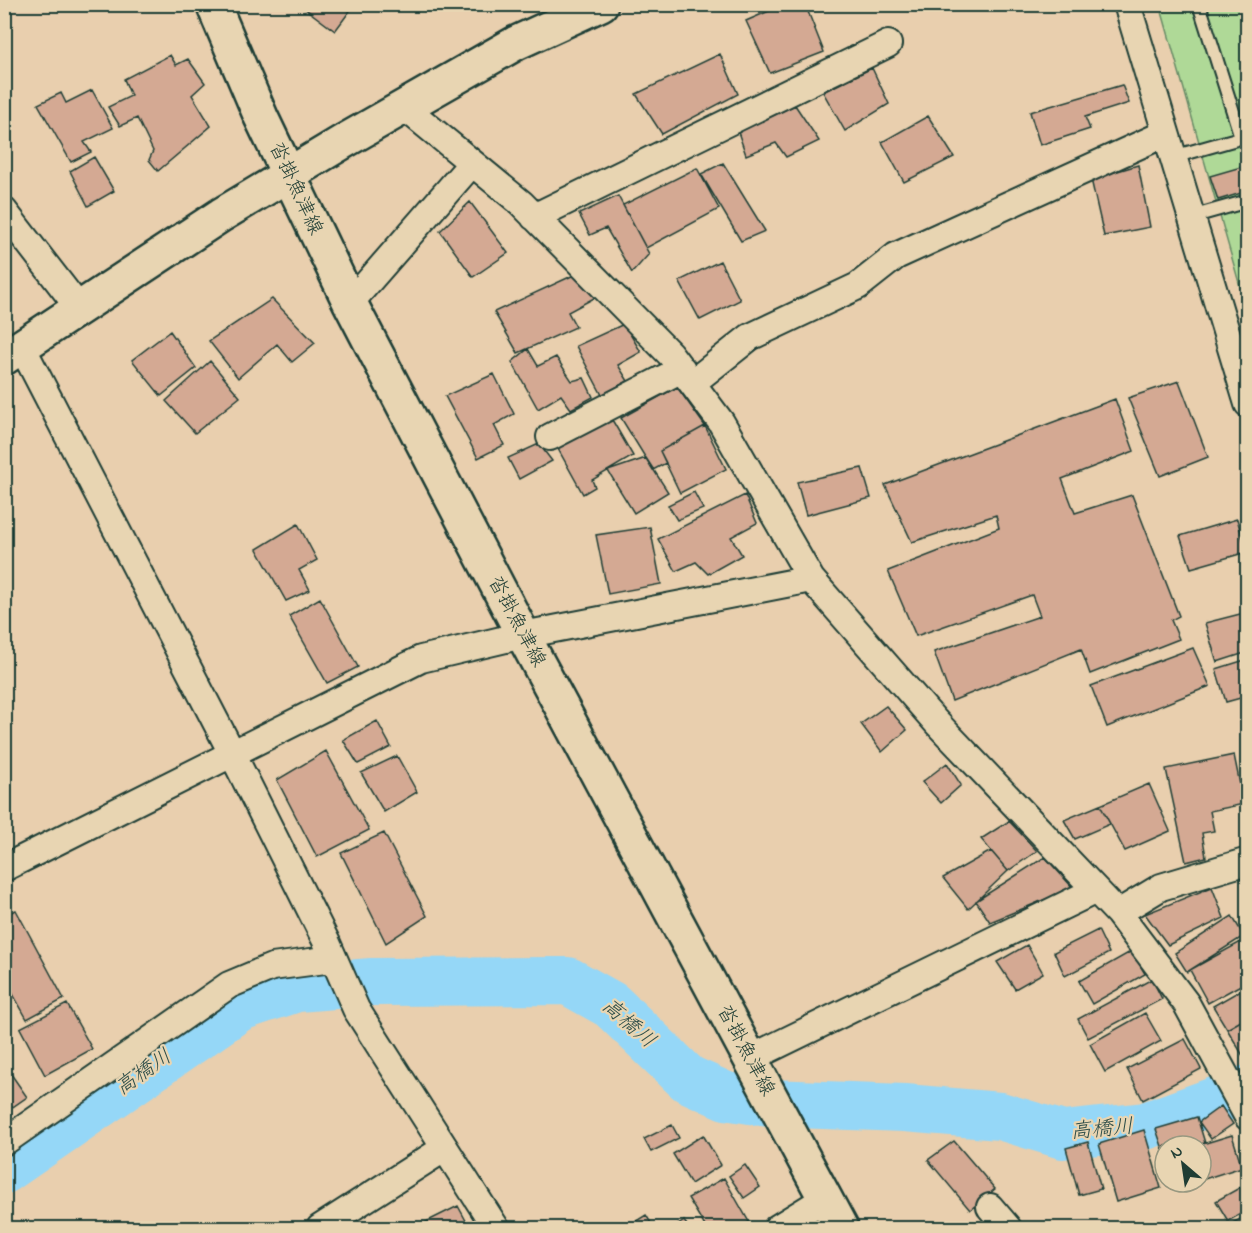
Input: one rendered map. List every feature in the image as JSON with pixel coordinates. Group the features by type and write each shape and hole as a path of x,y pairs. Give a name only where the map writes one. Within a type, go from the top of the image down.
{"main road":[{"name":"沓掛魚津線","path":"213,4 228,46 350,303 523,635 841,1228"},
{"path":"13,353 79,308 289,175 403,106 516,43 589,7"}],"street":[{"path":"1127,4 1248,404"},
{"path":"534,216 888,44"},
{"path":"403,106 534,216 670,354 721,422 811,579 936,722 1118,912 1186,1003 1248,1118"},
{"path":"550,437 687,376 750,337 858,286 896,256 1169,145"},
{"path":"350,303 472,163"},
{"path":"4,211 79,308"},
{"path":"13,353 232,753 356,1009 496,1228"},
{"path":"4,868 422,659 523,635 811,579"},
{"path":"1118,912 1161,886 1248,861"},
{"path":"749,1059 1096,890"},
{"path":"4,1142 229,985 272,967 333,959"},
{"path":"320,1228 445,1148"},
{"path":"777,1228 824,1199"},
{"path":"990,1207 1008,1228"}],"lane":[{"path":"1169,145 1244,136 1199,4"},
{"path":"1191,217 1248,201"}],"green space":[{"path":"1160,5 1247,5 1247,311"}],"building":[{"path":"299,4 348,4 352,8 335,31"},
{"path":"785,4 805,4 824,52 770,73 746,21"},
{"path":"720,54 738,94 662,134 636,94"},
{"path":"170,55 176,65 188,59 205,83 192,95 211,126 158,171 149,160 153,151 137,118 120,126 108,107 131,96 124,79"},
{"path":"872,68 889,104 845,131 823,92"},
{"path":"1122,85 1129,103 1085,117 1090,129 1040,145 1030,112"},
{"path":"92,90 113,128 84,142 91,152 71,162 38,104 61,93 66,103"},
{"path":"795,105 819,141 786,157 776,143 746,155 738,132"},
{"path":"928,116 954,157 904,182 882,142"},
{"path":"94,157 114,191 88,206 70,171"},
{"path":"723,163 765,231 741,241 701,174"},
{"path":"1138,165 1150,227 1104,236 1091,179"},
{"path":"1248,165 1248,191 1218,200 1210,176"},
{"path":"697,168 719,209 646,248 623,205"},
{"path":"618,196 649,254 632,273 606,228 590,235 579,214"},
{"path":"470,202 508,253 473,277 440,231"},
{"path":"720,261 740,300 700,320 679,281"},
{"path":"574,275 596,297 568,312 576,327 518,353 494,312"},
{"path":"272,299 315,343 292,362 277,344 238,378 209,341"},
{"path":"624,324 641,352 618,365 628,381 602,395 576,346"},
{"path":"170,331 196,368 161,396 132,360"},
{"path":"528,349 538,366 556,357 572,381 584,378 593,397 571,409 561,395 538,409 512,362"},
{"path":"210,361 240,397 195,433 166,401"},
{"path":"494,374 514,414 494,425 504,445 478,458 445,396"},
{"path":"1179,381 1208,457 1160,476 1128,398"},
{"path":"677,387 705,426 660,451 666,463 653,470 621,418"},
{"path":"1115,399 1134,451 1062,479 1075,513 1132,495 1179,616 1171,620 1179,639 1090,674 1081,649 952,701 934,652 1040,616 1032,595 916,636 888,571 999,528 996,515 912,542 885,485"},
{"path":"611,418 633,456 592,480 595,487 583,494 557,447"},
{"path":"705,426 726,469 680,493 660,451"},
{"path":"539,444 552,461 519,479 508,458"},
{"path":"646,458 668,492 634,513 608,471"},
{"path":"862,468 871,498 806,515 797,482"},
{"path":"694,492 703,509 677,520 668,505"},
{"path":"745,495 757,523 731,537 742,555 708,574 696,562 676,571 658,539"},
{"path":"1237,519 1247,552 1191,568 1180,536"},
{"path":"298,524 317,560 299,570 310,590 286,601 257,549"},
{"path":"650,527 661,584 608,594 596,535"},
{"path":"320,598 358,667 327,683 289,616"},
{"path":"1248,612 1248,652 1217,662 1205,623"},
{"path":"1193,648 1210,686 1107,727 1091,686"},
{"path":"1248,659 1248,696 1226,702 1216,669"},
{"path":"886,706 907,730 882,752 861,724"},
{"path":"377,721 391,747 358,764 343,740"},
{"path":"1248,740 1248,764 1243,741"},
{"path":"326,751 369,830 317,857 277,780"},
{"path":"1234,755 1244,804 1210,811 1214,831 1202,833 1206,857 1186,862 1166,769"},
{"path":"397,756 417,792 384,812 361,773"},
{"path":"947,763 961,785 941,803 922,782"},
{"path":"1149,784 1170,831 1125,851 1100,805"},
{"path":"1100,805 1110,824 1075,839 1064,820"},
{"path":"1009,821 1037,851 1008,871 981,839"},
{"path":"384,833 427,916 386,943 341,853"},
{"path":"991,851 1008,871 968,909 943,878"},
{"path":"1045,857 1073,888 990,922 976,901"},
{"path":"1212,887 1224,918 1168,945 1145,914"},
{"path":"16,910 64,999 27,1019 4,978 4,915"},
{"path":"1232,916 1244,936 1187,972 1175,953"},
{"path":"1098,930 1109,953 1065,976 1054,952"},
{"path":"1248,938 1248,981 1208,1003 1190,970"},
{"path":"1027,945 1043,973 1015,989 997,962"},
{"path":"1132,951 1145,974 1092,1004 1079,981"},
{"path":"1152,979 1162,999 1088,1038 1078,1019"},
{"path":"1248,986 1248,1017 1227,1029 1213,1006"},
{"path":"67,1004 92,1049 45,1075 20,1028"},
{"path":"1145,1013 1161,1041 1105,1072 1090,1044"},
{"path":"1248,1017 1248,1064 1227,1029"},
{"path":"1185,1039 1201,1069 1143,1100 1127,1069"},
{"path":"4,1064 27,1097 4,1113"},
{"path":"1221,1106 1233,1124 1213,1138 1213,1134 1207,1134 1199,1122"},
{"path":"1197,1117 1202,1134 1158,1134 1156,1129"},
{"path":"672,1125 679,1138 651,1152 644,1139"},
{"path":"1144,1130 1153,1161 1153,1190 1116,1202 1099,1144"},
{"path":"703,1135 721,1165 691,1184 673,1154"},
{"path":"1232,1135 1242,1167 1213,1176 1213,1141"},
{"path":"954,1141 995,1189 970,1210 928,1160"},
{"path":"1088,1142 1101,1189 1079,1195 1066,1148"},
{"path":"745,1165 760,1187 744,1198 729,1176"},
{"path":"724,1178 749,1222 738,1228 706,1228 688,1198"},
{"path":"1248,1183 1248,1210 1228,1221 1216,1201"},
{"path":"458,1206 470,1228 414,1228"},
{"path":"646,1215 654,1228 625,1228"},
{"path":"1248,1215 1248,1228 1223,1228"},
{"path":"684,1221 689,1228 674,1228"}],"waterway":[{"name":"高橋川","path":"4,1170 240,1007 297,988 372,982 568,981 611,1005 688,1079 726,1096 769,1103 905,1108 1000,1116 1063,1135 1145,1126 1248,1089"}]}
